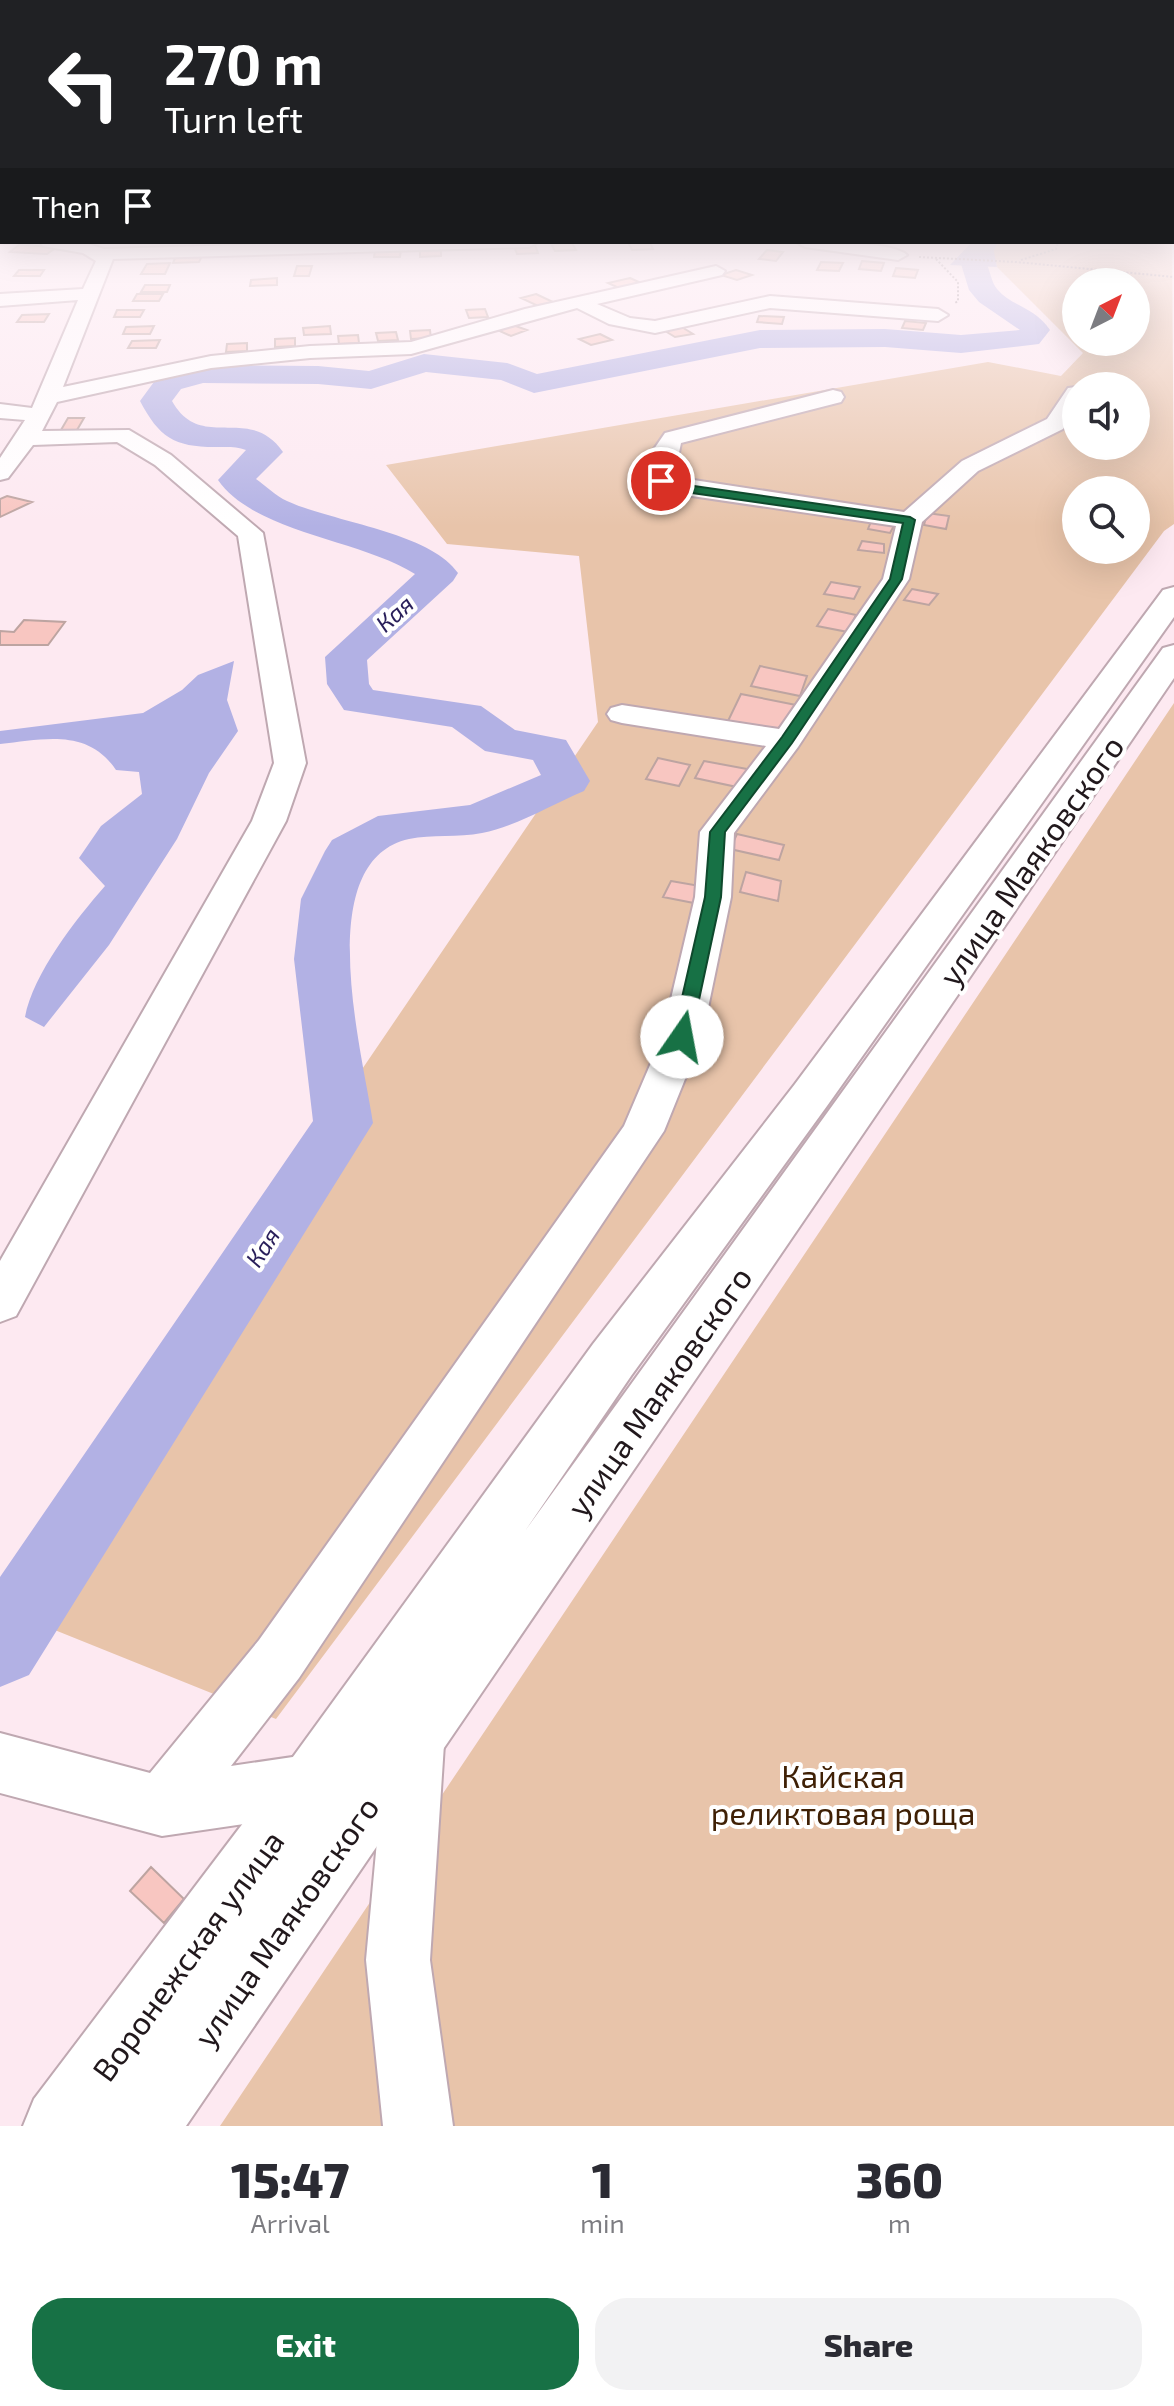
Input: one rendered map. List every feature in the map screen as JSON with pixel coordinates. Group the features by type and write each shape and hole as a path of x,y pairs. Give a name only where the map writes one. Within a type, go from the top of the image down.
{"main road":[{"name":"улица Маяковского","path":"313,1784 612,1360 811,1095 1174,596"},
{"name":"улица Маяковского","path":"141,2126 1174,655"},
{"name":"Воронежская улица","path":"61,2126 313,1784"}],"street":[{"path":"0,473 19,453 74,329"},
{"path":"111,362 172,368 297,353 411,348 480,329"},
{"path":"68,343 88,355"},
{"path":"37,417 172,368"},
{"path":"833,397 673,438 666,449 661,481 678,487 910,520"},
{"path":"0,411 121,435 163,460 250,533 290,763 269,821 0,1303"},
{"path":"162,1806 279,1659 643,1131 682,1037 713,897 717,832 787,740 896,579 910,520 970,466 1055,424 1062,414"},
{"path":"622,714 787,740"},
{"path":"416,1736 398,1960 418,2126"},
{"path":"25,1771 162,1806 313,1784"}],"green space":[{"path":"1150,329 1173,329 1174,524 1164,531 1150,550 1150,476 1062,476 1062,564 1139,564 276,1719 0,1608 0,1602 598,722 579,556 447,544 386,465 988,362 1062,375 1062,460 1150,460 1150,372 1065,372 1080,356 1150,356"},
{"name":"Кайская реликтовая роща","path":"1174,703 1174,2126 220,2126"}],"water":[{"path":"234,661 227,700 238,731 209,773 177,839 109,945 44,1027 25,1017 46,965 81,914 105,886 79,858 101,826 142,794 139,772 116,770 105,757 79,742 49,739 0,744 0,731 143,713 182,690 198,675"}],"building":[{"path":"125,329 152,329 150,334 123,334"},
{"path":"303,329 330,329 331,334 304,335"},
{"path":"495,329 527,330 511,336"},
{"path":"662,329 685,329 693,334 675,337"},
{"path":"430,330 431,338 411,339 410,331"},
{"path":"396,332 398,340 378,341 376,333"},
{"path":"600,334 612,340 591,345 579,339"},
{"path":"358,335 359,343 339,344 338,336"},
{"path":"295,338 295,346 275,347 275,339"},
{"path":"160,340 156,348 128,348 132,341"},
{"path":"247,343 247,351 226,352 227,344"},
{"path":"68,418 84,418 77,430 61,430"},
{"path":"7,496 32,502 0,517 0,499"},
{"path":"927,513 949,516 946,529 924,525"},
{"path":"872,519 896,522 890,533 868,529"},
{"path":"862,541 884,544 884,553 858,550"},
{"path":"831,582 860,587 854,599 824,594"},
{"path":"912,589 938,594 929,605 904,600"},
{"path":"828,609 856,615 848,632 817,626"},
{"path":"24,620 65,622 48,645 0,645 0,631 14,632"},
{"path":"760,666 807,676 800,696 751,686"},
{"path":"741,694 796,705 782,731 728,721"},
{"path":"658,758 690,765 679,786 646,779"},
{"path":"704,761 747,769 737,787 695,778"},
{"path":"737,834 784,845 779,860 730,849"},
{"path":"746,872 781,881 778,901 740,892"},
{"path":"671,881 700,886 699,904 663,897"},
{"path":"151,1867 184,1899 164,1923 130,1891"}],"waterway":[{"name":"Кая","path":"0,1647 343,1123 321,959 327,899 350,851 395,826 479,819 567,781 550,750 501,741 465,715 359,701 348,684 346,657 439,573 406,552 273,508 235,480 266,452 248,438 192,435 169,423 156,401 170,382 203,374 318,375 371,380 424,363 507,372 534,384 760,339 885,338 961,344 1029,338 1035,329"}],"route":[{"path":"661,481 678,487 910,520 896,579 787,740 717,832 713,897 682,1037"}]}
